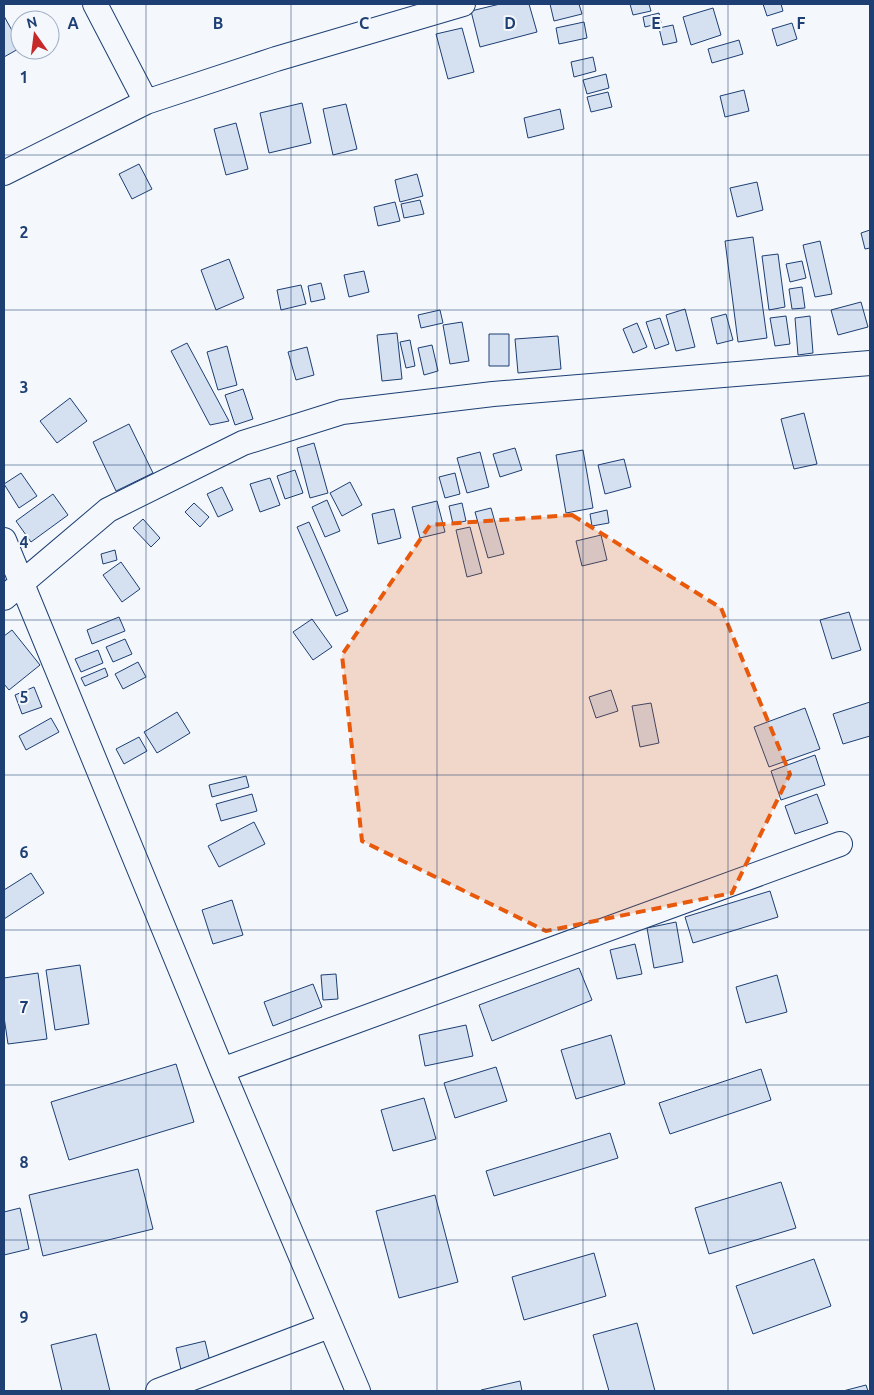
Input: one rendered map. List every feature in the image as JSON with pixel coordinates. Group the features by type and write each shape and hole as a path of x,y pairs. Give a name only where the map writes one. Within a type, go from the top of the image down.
{"street":[{"path":"95,4 146,102"},
{"path":"4,173 146,102 276,59 463,4"},
{"path":"12,590 108,510 243,443 342,412 493,394 870,363"},
{"path":"4,540 12,590 222,1070 358,1391"},
{"path":"222,1070 840,844"},
{"path":"158,1391 329,1326"}],"highlighted area":[{"path":"572,515 721,608 790,774 732,893 546,931 362,841 342,655 430,525"}],"building":[{"path":"500,4 529,4 537,32 480,47 471,11"},
{"path":"550,4 579,4 582,14 554,21"},
{"path":"630,4 649,4 651,11 633,15"},
{"path":"763,4 781,4 783,11 767,16"},
{"path":"713,8 721,35 691,45 683,17"},
{"path":"659,13 661,23 645,27 643,17"},
{"path":"4,16 10,27 10,54 4,57"},
{"path":"584,22 587,38 559,44 556,28"},
{"path":"792,23 797,39 777,46 772,29"},
{"path":"673,25 677,42 663,45 659,28"},
{"path":"462,28 474,72 448,79 436,34"},
{"path":"739,40 743,54 712,63 708,49"},
{"path":"593,57 596,71 574,77 571,62"},
{"path":"606,74 609,88 587,94 583,80"},
{"path":"744,90 749,111 725,117 720,96"},
{"path":"608,92 612,107 591,112 587,97"},
{"path":"302,103 311,143 269,153 260,113"},
{"path":"346,104 357,149 333,155 323,109"},
{"path":"560,109 564,129 528,138 524,118"},
{"path":"236,123 248,169 226,175 214,129"},
{"path":"139,164 152,189 132,199 119,174"},
{"path":"417,174 423,196 400,202 395,180"},
{"path":"757,182 763,210 737,217 730,188"},
{"path":"420,200 424,214 404,218 401,204"},
{"path":"395,202 400,221 378,226 374,207"},
{"path":"870,230 870,248 865,249 861,233"},
{"path":"753,237 767,338 738,342 725,241"},
{"path":"820,241 832,294 815,297 803,245"},
{"path":"778,254 785,307 769,310 762,256"},
{"path":"229,259 244,298 216,310 201,270"},
{"path":"802,261 806,278 790,282 786,264"},
{"path":"364,271 369,292 349,297 344,275"},
{"path":"321,283 325,299 311,302 308,286"},
{"path":"301,285 306,304 281,310 277,290"},
{"path":"802,287 805,308 792,309 789,289"},
{"path":"861,302 868,327 838,335 831,310"},
{"path":"685,309 695,347 676,351 666,315"},
{"path":"440,310 443,323 421,328 418,315"},
{"path":"726,314 733,340 717,344 711,318"},
{"path":"786,316 790,344 775,346 770,318"},
{"path":"810,316 813,353 798,355 795,318"},
{"path":"660,318 669,344 655,349 646,322"},
{"path":"462,322 469,361 450,364 443,325"},
{"path":"637,323 647,347 633,353 623,329"},
{"path":"397,333 402,379 382,381 377,335"},
{"path":"489,334 509,334 509,366 489,366"},
{"path":"558,336 561,369 518,373 515,339"},
{"path":"410,340 415,366 406,368 400,342"},
{"path":"187,343 229,421 210,425 171,351"},
{"path":"432,345 438,371 424,375 418,348"},
{"path":"227,346 237,385 218,390 207,352"},
{"path":"307,347 314,375 296,380 288,352"},
{"path":"243,389 253,419 235,425 225,395"},
{"path":"70,398 87,421 57,443 40,421"},
{"path":"804,413 817,464 794,469 781,419"},
{"path":"129,424 153,473 116,491 93,442"},
{"path":"314,443 328,493 310,498 297,448"},
{"path":"515,448 522,470 500,477 493,454"},
{"path":"583,450 593,508 566,513 556,455"},
{"path":"480,452 489,487 467,493 457,458"},
{"path":"624,459 631,487 605,494 598,465"},
{"path":"295,470 303,493 285,499 277,476"},
{"path":"21,473 37,496 19,508 4,484"},
{"path":"455,473 460,494 445,498 439,477"},
{"path":"270,478 280,505 260,512 250,484"},
{"path":"350,482 362,505 342,516 330,493"},
{"path":"222,487 233,510 218,517 207,494"},
{"path":"53,494 68,515 31,542 16,521"},
{"path":"327,500 340,531 325,537 312,507"},
{"path":"437,501 445,532 420,538 412,507"},
{"path":"194,503 209,517 200,527 185,512"},
{"path":"462,503 466,521 453,524 449,506"},
{"path":"491,508 504,554 488,558 475,512"},
{"path":"394,509 401,538 378,544 372,514"},
{"path":"607,510 609,523 592,526 590,514"},
{"path":"143,519 160,538 151,547 133,528"},
{"path":"309,522 348,611 336,616 297,527"},
{"path":"470,527 482,573 467,577 456,530"},
{"path":"601,535 607,560 582,566 576,541"},
{"path":"115,550 117,560 103,564 101,554"},
{"path":"121,562 140,589 122,602 103,575"},
{"path":"849,612 861,650 832,659 820,620"},
{"path":"119,617 125,631 92,644 87,630"},
{"path":"312,619 332,647 313,660 293,632"},
{"path":"12,630 40,665 9,690 4,684 4,636"},
{"path":"125,639 132,654 113,662 106,647"},
{"path":"98,650 103,663 81,672 75,659"},
{"path":"138,662 146,677 123,689 115,674"},
{"path":"105,668 108,676 85,686 81,678"},
{"path":"34,687 42,707 22,714 15,695"},
{"path":"611,690 618,711 596,718 589,697"},
{"path":"870,702 870,736 843,744 833,714"},
{"path":"651,703 659,743 640,747 632,706"},
{"path":"805,708 820,749 769,767 754,727"},
{"path":"177,712 190,733 157,753 144,732"},
{"path":"51,718 59,732 26,750 19,736"},
{"path":"139,737 147,751 124,764 116,749"},
{"path":"815,755 825,785 781,800 771,771"},
{"path":"246,776 249,787 212,797 209,785"},
{"path":"252,794 257,811 221,821 216,804"},
{"path":"817,794 828,823 795,834 785,806"},
{"path":"254,822 265,844 219,867 208,846"},
{"path":"31,873 44,893 4,919 4,890"},
{"path":"770,891 778,917 693,943 685,917"},
{"path":"232,900 243,935 213,944 202,910"},
{"path":"676,922 683,962 654,968 647,928"},
{"path":"635,944 642,974 617,979 610,950"},
{"path":"80,965 89,1024 55,1030 46,970"},
{"path":"579,968 592,1000 492,1041 479,1005"},
{"path":"38,973 47,1039 8,1044 4,1017 4,978"},
{"path":"336,974 338,999 323,1000 321,975"},
{"path":"777,975 787,1012 746,1023 736,987"},
{"path":"313,984 322,1007 273,1026 264,1002"},
{"path":"466,1025 473,1056 425,1066 419,1035"},
{"path":"611,1035 625,1084 576,1099 561,1050"},
{"path":"176,1064 194,1122 69,1160 51,1102"},
{"path":"496,1067 507,1101 455,1118 444,1083"},
{"path":"761,1069 771,1100 670,1134 659,1103"},
{"path":"424,1098 436,1139 393,1151 381,1110"},
{"path":"610,1133 618,1158 494,1196 486,1171"},
{"path":"138,1169 153,1229 43,1256 29,1195"},
{"path":"781,1182 796,1228 709,1254 695,1208"},
{"path":"435,1195 458,1282 399,1298 376,1211"},
{"path":"20,1208 29,1249 4,1255 4,1212"},
{"path":"594,1253 606,1296 524,1320 512,1277"},
{"path":"814,1259 831,1306 753,1334 736,1286"},
{"path":"637,1323 655,1391 609,1391 593,1335"},
{"path":"96,1334 110,1391 62,1391 51,1345"},
{"path":"205,1341 211,1366 182,1374 176,1348"},
{"path":"520,1381 522,1391 481,1391 481,1390"},
{"path":"866,1385 868,1391 843,1391"}]}
